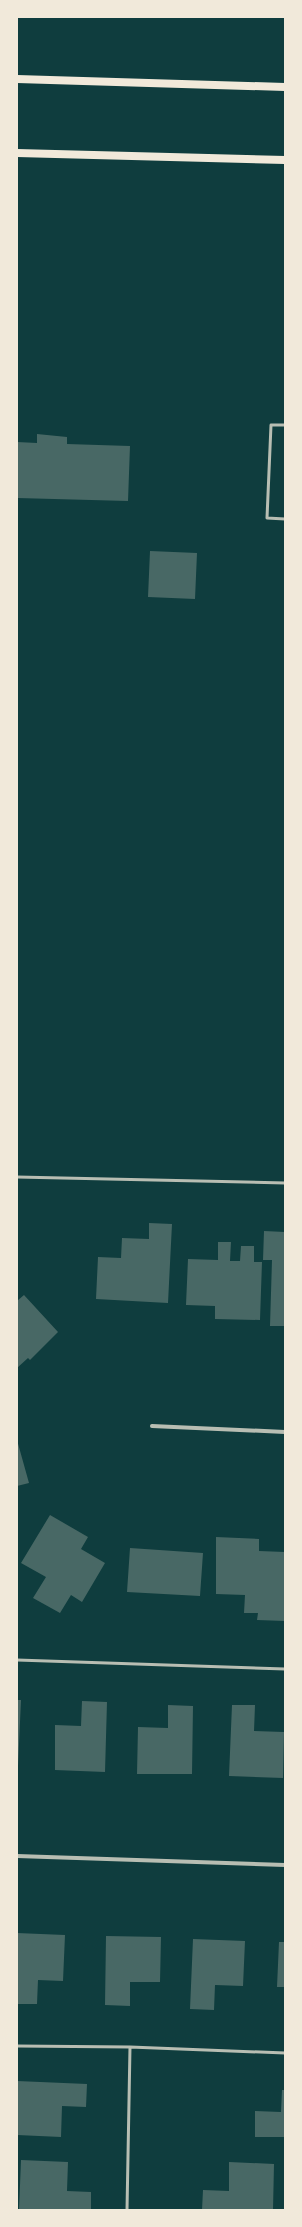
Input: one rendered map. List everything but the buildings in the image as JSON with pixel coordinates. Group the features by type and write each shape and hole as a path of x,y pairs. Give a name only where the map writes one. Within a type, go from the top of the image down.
{"main road":[{"path":"17,79 285,87"},
{"path":"17,152 285,160"}],"street":[{"path":"152,1426 285,1432"},
{"path":"17,1856 285,1865"}],"lane":[{"path":"285,425 271,425 267,518 285,519"},
{"path":"17,1177 285,1183"},
{"path":"17,1660 285,1669"},
{"path":"17,2046 130,2047 285,2053"},
{"path":"127,2210 130,2047"}]}
